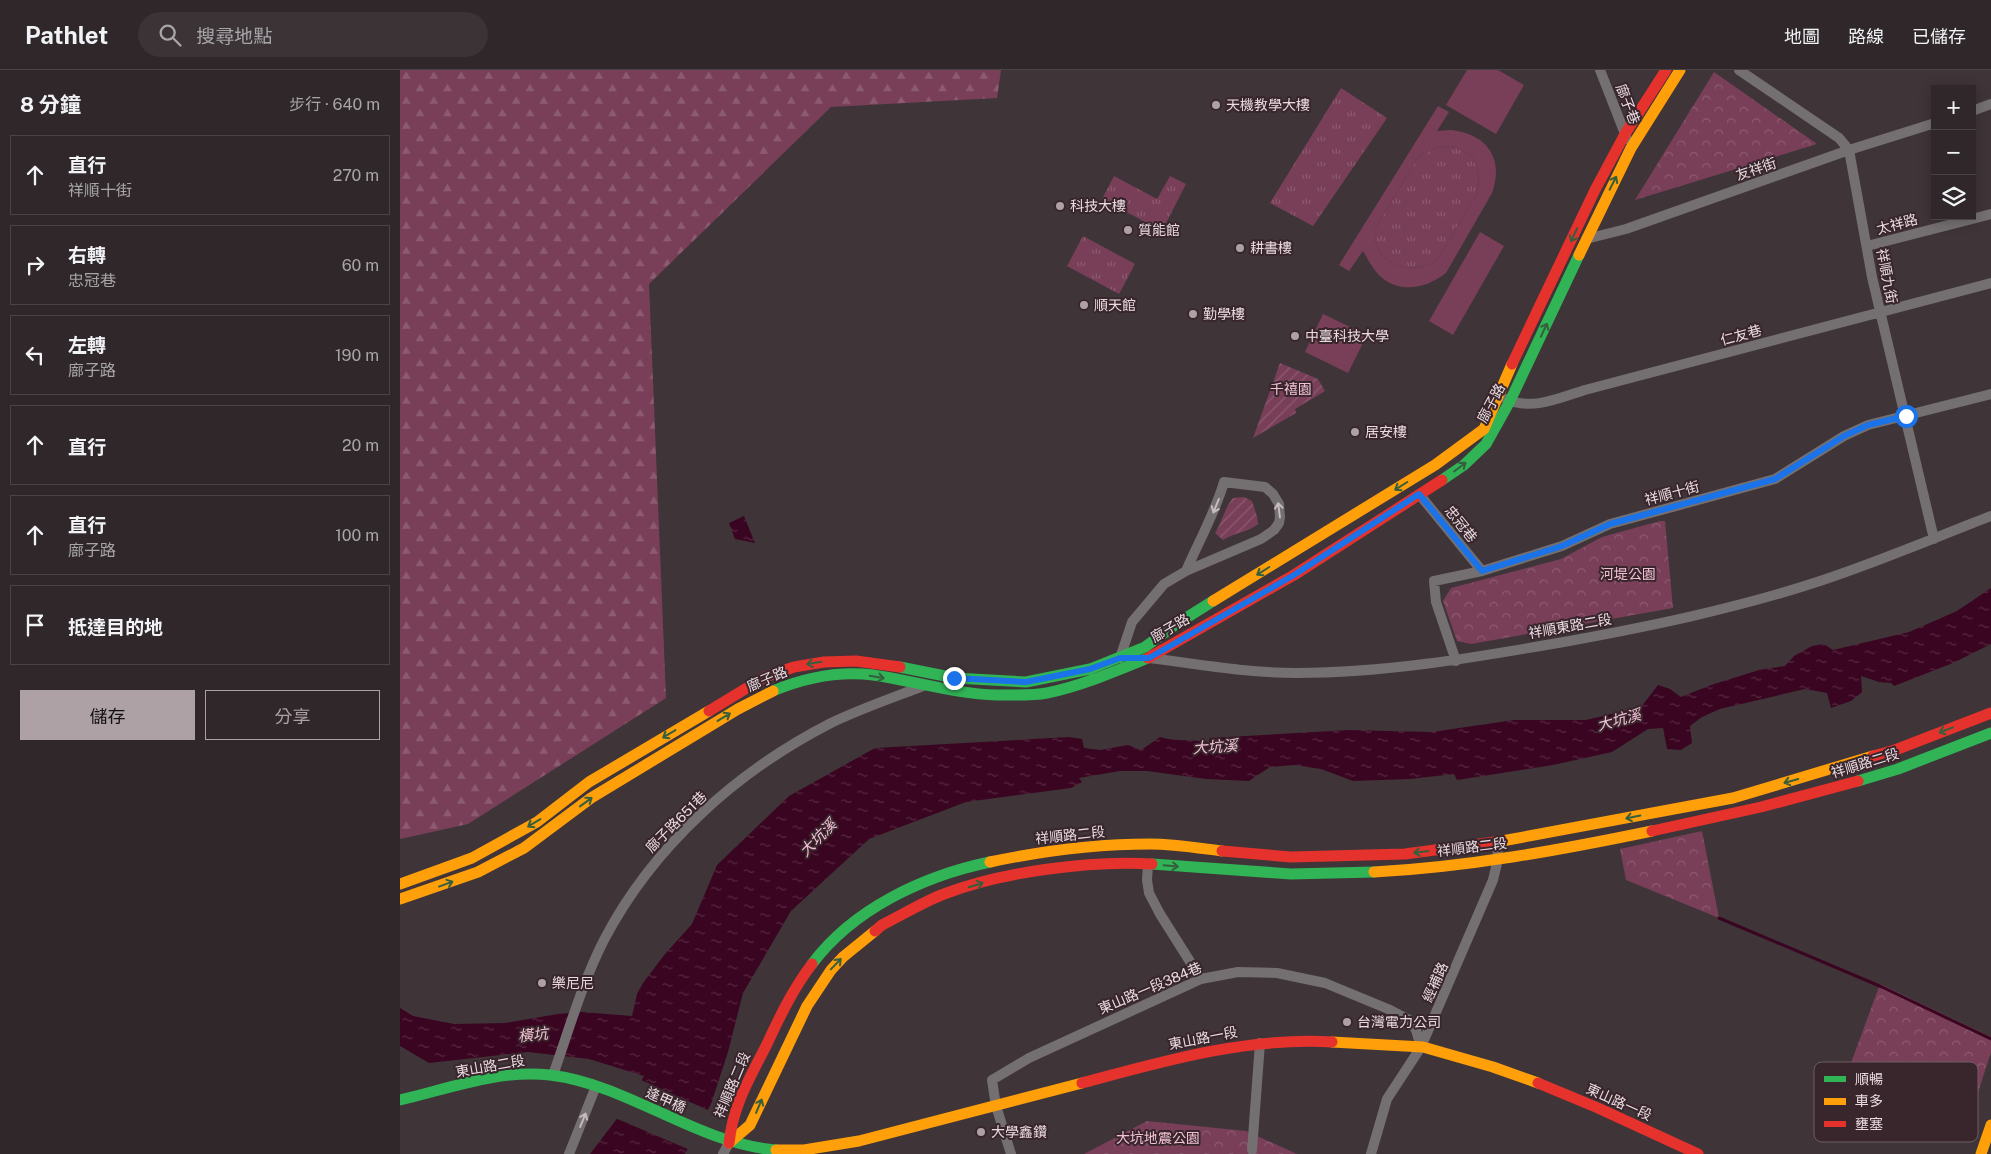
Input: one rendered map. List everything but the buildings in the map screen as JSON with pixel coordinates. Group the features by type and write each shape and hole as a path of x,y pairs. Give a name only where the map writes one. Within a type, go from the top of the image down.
{"main road":[{"name":"廍子路","path":"400,899 478,872 524,848 590,798 766,694 795,682 839,674 872,675 959,692 997,694 1046,693 1127,668 1175,625 1435,465 1484,429 1595,190 1625,134 1666,70"},
{"name":"廍子路","path":"400,884 472,858 537,822 590,782 744,692 765,677 794,667 824,662 856,661 878,663 954,678 1026,682 1090,669 1120,658 1147,652 1294,575 1464,465 1486,444 1510,402 1631,148 1680,70"},
{"name":"祥順路二段","path":"729,1143 731,1122 738,1104 777,1022 808,968 826,947 874,907 941,876 990,861 1046,851 1128,844 1151,844 1291,857 1405,854 1497,842 1733,798 1895,750 1991,713"},
{"name":"祥順路二段","path":"729,1143 750,1125 772,1076 819,985 843,957 882,925 943,894 998,878 1055,869 1111,864 1148,864 1282,874 1354,874 1407,870 1498,859 1594,843 1807,796 1898,769 1991,733"},
{"name":"東山路一段","path":"707,1134 729,1143 767,1151 814,1149 996,1106 1183,1056 1260,1043 1297,1041 1422,1047 1466,1058 1520,1076 1611,1114 1698,1154"},
{"name":"東山路二段","path":"400,1100 488,1079 523,1074 553,1075 596,1086 613,1093"},
{"name":"逢甲橋","path":"613,1093 707,1134"},
{"path":"1981,1154 1991,1125"}],"street":[{"name":"廍子巷","path":"1600,70 1631,148"},
{"path":"1740,70 1839,138 1849,150"},
{"path":"1976,110 1991,104"},
{"name":"友祥街","path":"1586,240 1626,230 1849,150 1931,124"},
{"name":"祥順九街","path":"1849,150 1880,313 1934,538"},
{"name":"太祥路","path":"1867,246 1991,214"},
{"name":"仁友巷","path":"1498,396 1510,402 1528,405 1540,403 1991,283"},
{"name":"祥順十街","path":"1456,661 1436,602 1434,580 1482,571 1562,546 1610,524 1775,479 1844,436 1868,425 1991,394"},
{"path":"1127,668 1120,658 1132,622 1164,584 1186,571 1261,538 1274,530 1280,517 1279,504 1273,494 1265,487 1224,482 1217,507 1199,540 1186,571"},
{"name":"忠冠巷","path":"1419,494 1482,571"},
{"name":"祥順東路二段","path":"1147,652 1224,668 1293,673 1368,671 1456,661 1608,634 1748,602 1820,581 1991,516"},
{"name":"廍子路651巷","path":"553,1075 579,1000 604,941 630,898 657,860 726,792 770,758 832,723 922,686"},
{"name":"經補路","path":"1371,1154 1387,1099 1422,1047 1493,880 1498,859 1497,842"},
{"path":"1148,864 1147,880 1149,893 1201,979"},
{"name":"東山路一段384巷","path":"996,1106 992,1080 1029,1058 1201,979 1238,972 1277,973 1325,983 1388,1009 1409,1020 1416,1030 1422,1047"},
{"path":"1252,1150 1260,1043"},
{"path":"569,1154 596,1086"},
{"path":"996,1106 1011,1154"},
{"path":"723,1154 729,1143"}],"green space":[{"path":"400,70 1001,70 997,98 831,107 649,284 666,698 468,824 400,839"},
{"path":"1467,70 1498,70 1524,85 1496,134 1446,105"},
{"path":"1714,72 1817,144 1635,200"},
{"path":"1341,88 1387,118 1313,226 1270,203"},
{"path":"1438,106 1449,112 1437,131 1452,130 1469,134 1486,145 1495,162 1496,172 1492,193 1446,273 1431,282 1414,287 1405,287 1397,286 1381,277 1363,251 1349,271 1339,265","holes":["1452,146 1470,155 1476,163 1479,179 1477,194 1436,261 1426,266 1415,268 1394,264 1379,251 1375,229 1419,156 1436,148"]},
{"path":"1452,146 1470,155 1476,163 1479,179 1477,194 1436,261 1426,266 1415,268 1394,264 1379,251 1375,229 1419,156 1436,148"},
{"path":"1114,176 1157,199 1170,176 1186,184 1162,231 1102,199"},
{"path":"1480,232 1504,246 1453,335 1429,321"},
{"path":"1083,236 1135,264 1119,294 1067,266"},
{"path":"1323,314 1367,335 1348,373 1305,352"},
{"name":"千禧園","path":"1280,363 1318,379 1325,391 1295,409 1296,413 1253,438"},
{"path":"1244,497 1252,501 1258,524 1223,540 1215,533 1225,510 1233,498"},
{"name":"河堤公園","path":"1665,521 1673,608 1471,644 1457,641 1443,601 1451,588 1561,559 1602,537"},
{"path":"1702,831 1719,918 1626,880 1620,849"},
{"path":"1880,984 1991,1037 1991,1052 1978,1093 1978,1062 1851,1062"},
{"name":"大坑地震公園","path":"1147,1121 1246,1131 1297,1154 1084,1154"}],"water":[{"path":"744,516 755,543 735,539 729,523"},
{"path":"1991,588 1991,644 1953,663 1894,686 1891,683 1879,682 1861,676 1862,692 1851,701 1831,708 1827,693 1805,689 1720,709 1702,717 1690,726 1692,743 1681,750 1667,749 1663,728 1648,729 1612,752 1553,765 1457,780 1454,774 1410,779 1353,781 1321,769 1294,765 1270,767 1249,781 1206,779 1147,771 1120,771 1079,778 1082,782 1071,788 966,802 869,839 791,911 743,993 728,1052 711,1104 685,1154 590,1154 632,1099 644,1076 589,1059 528,1052 429,1063 400,1046 400,1008 413,1016 454,1024 505,1023 582,1012 632,1016 637,994 643,983 665,954 692,924 717,865 789,796 875,748 1069,737 1082,739 1084,748 1100,750 1128,745 1141,750 1160,737 1209,742 1210,738 1349,730 1432,732 1514,720 1586,720 1641,707 1658,685 1670,689 1681,697 1711,685 1759,670 1785,666 1794,656 1812,646 1824,644 1833,650 1909,632 1957,611"}],"pier":[{"path":"639,1079 710,1111 690,1150 615,1118 630,1097"}],"waterway":[{"path":"1719,918 1882,987 1991,1039"}],"traffic: fast":[{"path":"1442,480 1464,465 1486,444 1510,401 1579,255"},
{"path":"900,667 955,678 1026,682 1090,669 1145,647 1213,601"},
{"path":"773,691 809,679 860,674 981,694 1035,695 1085,682 1148,658"},
{"path":"1858,781 1898,769 1991,733"},
{"path":"812,964 829,944 848,927 869,911 891,898 940,876 990,862"},
{"path":"1152,864 1291,874 1374,872"},
{"path":"400,1100 493,1077 531,1074 550,1075 608,1090 718,1137 746,1145 776,1150"}],"traffic: slow":[{"path":"1579,255 1631,148 1680,70"},
{"path":"1213,601 1435,465 1484,429 1512,364"},
{"path":"400,899 478,872 524,848 591,798 738,709 773,691"},
{"path":"400,884 472,858 537,822 589,782 709,711"},
{"path":"1502,841 1733,798 1873,756"},
{"path":"1374,872 1409,870 1514,857 1652,831"},
{"path":"990,862 1049,851 1130,844 1186,846 1222,851"},
{"path":"729,1143 750,1125 807,1006 831,970 843,957 875,931"},
{"path":"1332,1042 1423,1047 1493,1067 1538,1083"},
{"path":"776,1150 804,1150 859,1141 1082,1083"},
{"path":"1981,1154 1991,1125"}],"traffic: jam":[{"path":"1512,364 1595,190 1625,134 1666,70"},
{"path":"1148,658 1294,575 1442,480"},
{"path":"709,711 765,677 794,667 824,662 856,661 900,667"},
{"path":"1873,756 1895,750 1991,713"},
{"path":"1652,831 1761,807 1858,781"},
{"path":"1222,851 1291,857 1405,854 1502,841"},
{"path":"875,931 882,925 936,897 992,879 1074,866 1128,863 1152,864"},
{"path":"729,1143 734,1116 749,1080 787,1003 812,964"},
{"path":"1082,1083 1206,1052 1268,1043 1332,1042"},
{"path":"1538,1083 1698,1154"}],"place":[{"name":"天機教學大樓","path":"1216,105"},
{"name":"科技大樓","path":"1060,206"},
{"name":"質能館","path":"1128,230"},
{"name":"耕書樓","path":"1240,248"},
{"name":"順天館","path":"1084,305"},
{"name":"勤學樓","path":"1193,314"},
{"name":"中臺科技大學","path":"1295,336"},
{"name":"居安樓","path":"1355,432"},
{"name":"樂尼尼","path":"542,983"},
{"name":"台灣電力公司","path":"1347,1022"},
{"name":"大學鑫鑽","path":"981,1132"}],"route":[{"path":"954,678 997,682 1026,682 1090,669 1120,658 1149,658 1219,616 1294,575 1419,494 1482,571 1562,546 1610,524 1775,479 1844,436 1868,425 1906,416"}],"water label":[{"name":"大坑溪","path":"1619,720"},
{"name":"大坑溪","path":"1215,747"},
{"name":"大坑溪","path":"818,838"},
{"name":"橫坑","path":"533,1035"}]}
